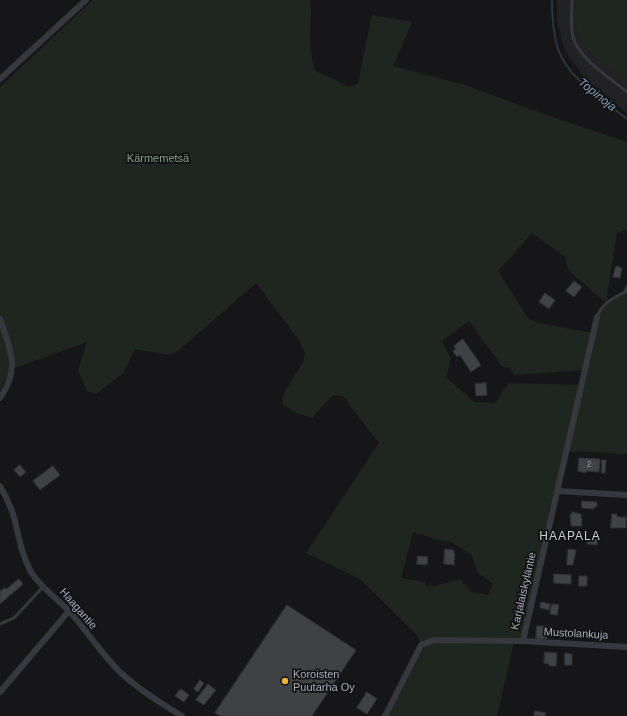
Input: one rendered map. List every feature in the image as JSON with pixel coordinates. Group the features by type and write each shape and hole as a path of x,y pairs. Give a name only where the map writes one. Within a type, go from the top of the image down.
{"street":[{"path":"0,79 86,0"},
{"name":"Karjalaiskyläntie","path":"385,716 421,645 434,640 523,641 597,317"},
{"path":"0,319 13,364 11,379 0,398"},
{"name":"Haagantie","path":"0,486 13,514 24,559 32,574 43,587 69,611 97,647 120,672 154,699 182,716"},
{"path":"558,491 627,495"},
{"path":"0,692 69,611"},
{"name":"Mustolankuja","path":"523,641 627,647"}],"lane":[{"path":"572,0 572,34 576,45 587,60 627,92"},
{"name":"Karjalaiskyläntie","path":"597,317 599,310 611,298 625,292 627,287"},
{"path":"0,624 14,618 43,587"}],"shaded area":[{"path":"557,0 627,0 627,113 585,78 565,51 557,20"}],"green space":[{"name":"Kärmemetsä","path":"93,0 310,0 310,45 314,70 350,87 358,83 372,15 412,22 393,66 462,84 552,117 627,142 627,229 617,233 606,302 625,292 627,287 627,454 578,451 567,452 523,641 514,641 497,716 385,716 421,646 417,635 360,579 306,553 379,443 343,396 333,395 312,418 296,413 282,404 284,393 304,361 305,353 298,339 256,283 178,351 168,355 135,349 123,373 96,394 87,391 78,370 87,342 9,370 7,378 0,391 0,87","holes":["532,233 565,257 569,271 606,303 597,317 593,333 538,323 528,318 498,271","469,321 502,366 511,368 514,375 585,370 582,385 509,383 495,403 474,402 446,377 451,359 442,341","413,532 442,541 451,542 471,554 477,572 493,584 488,595 471,592 460,579 435,586 425,585 425,582 401,578"]},
{"path":"576,0 627,0 627,82 591,52 580,38 576,27"}],"building":[{"path":"616,266 622,268 620,278 613,277"},
{"path":"574,281 582,287 574,297 566,291"},
{"path":"545,293 555,300 549,309 539,302"},
{"path":"463,339 481,365 471,372 460,355 457,357 453,351 456,349 454,346"},
{"path":"486,383 487,395 476,396 475,384"},
{"path":"579,458 600,459 599,472 586,471 586,473 578,471"},
{"path":"602,460 606,460 605,473 602,473"},
{"path":"20,465 26,472 20,477 14,470"},
{"path":"53,466 60,475 40,490 33,481"},
{"path":"582,501 597,502 597,507 594,507 594,509 582,508"},
{"path":"572,512 581,514 582,526 571,526 570,514 572,514"},
{"path":"612,514 617,514 617,517 626,517 626,528 611,528"},
{"path":"588,537 598,539 597,545 587,544"},
{"path":"445,549 454,550 454,565 444,564"},
{"path":"568,549 576,550 573,565 567,565"},
{"path":"418,556 428,557 427,565 417,564"},
{"path":"554,574 571,575 571,584 554,583"},
{"path":"579,576 587,576 587,586 579,586"},
{"path":"19,579 23,584 0,604 0,591 4,588 6,589"},
{"path":"541,602 550,604 549,610 540,608"},
{"path":"552,604 559,605 557,615 550,614"},
{"name":"Koroisten Puutarha Oy","path":"287,605 356,650 312,716 220,716 215,713"},
{"path":"537,626 548,626 547,639 536,638"},
{"path":"545,652 557,653 556,666 549,666 549,664 544,663"},
{"path":"565,653 572,654 572,665 565,665"},
{"path":"200,680 204,683 198,692 194,689"},
{"path":"208,684 216,690 204,705 196,700"},
{"path":"181,689 189,695 184,702 175,696"},
{"path":"367,692 377,699 367,714 357,708"},
{"path":"535,711 546,713 545,716 534,716"}],"waterway":[{"name":"Topinoja","path":"552,0 555,37 563,60 578,79 627,119"}],"place":[{"name":"Koroisten Puutarha Oy","path":"285,681"}],"district":[{"name":"HAAPALA","path":"570,537"}]}
